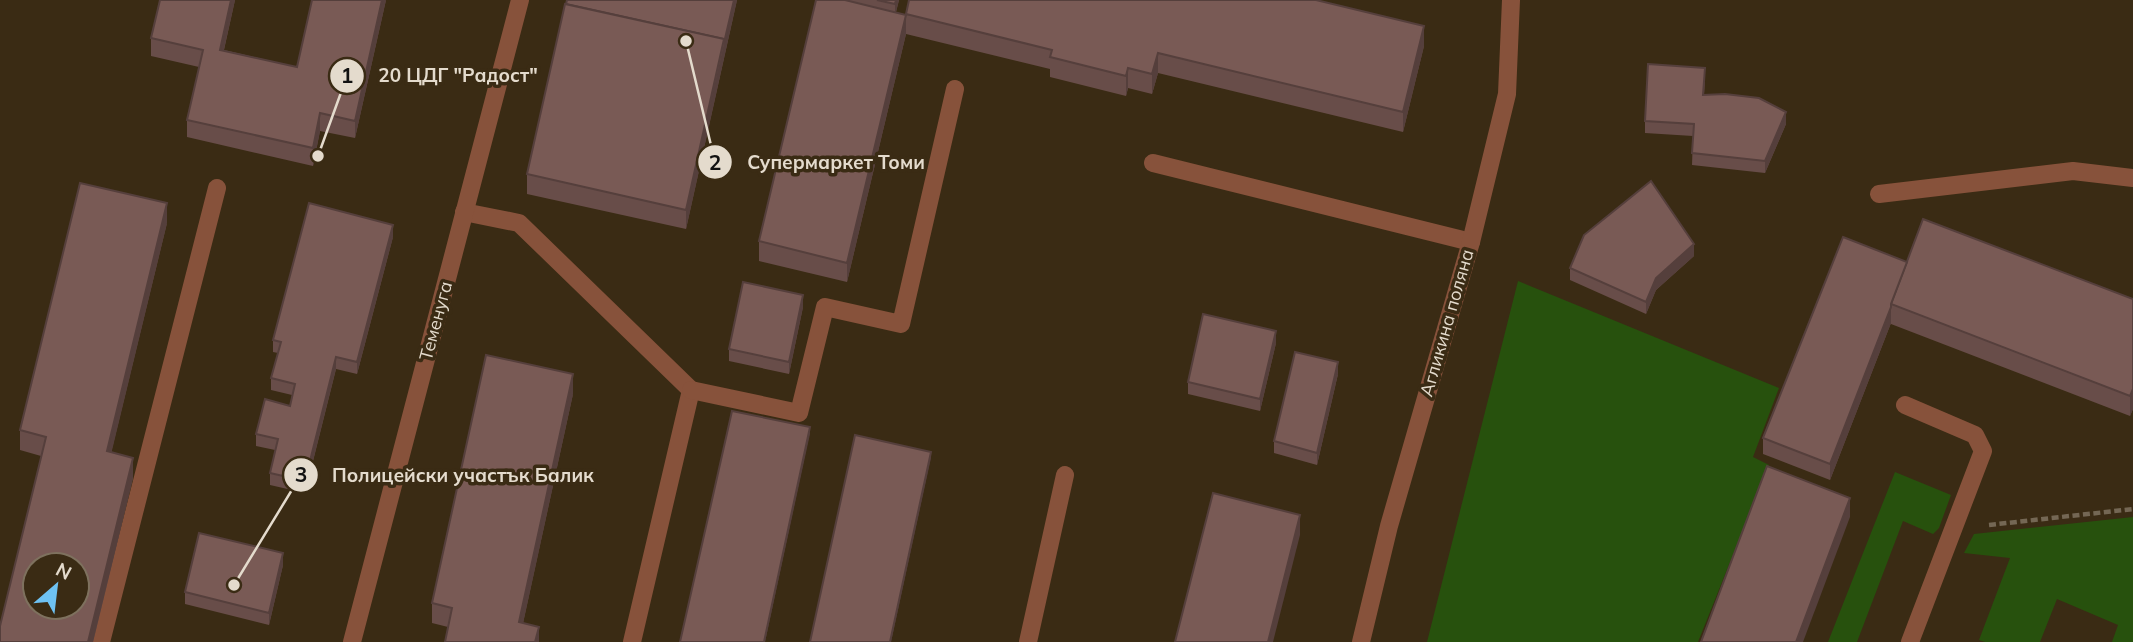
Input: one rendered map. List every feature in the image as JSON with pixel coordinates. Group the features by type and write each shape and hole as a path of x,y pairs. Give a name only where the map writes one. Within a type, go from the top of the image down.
{"street":[{"name":"Теменуга","path":"352,642 520,0"},
{"name":"Агликина поляна","path":"1361,642 1389,526 1471,242 1507,94 1511,0"},
{"path":"464,212 519,223 691,390 800,413 825,307 901,324 956,89"},
{"path":"1153,163 1471,242"},
{"path":"1879,194 2073,171 2133,178"},
{"path":"102,642 217,188"},
{"path":"632,642 691,390"},
{"path":"1905,405 1975,435 1983,451 1910,642"},
{"path":"1028,642 1065,475"}],"path":[{"path":"1953,529 2133,509"}],"green space":[{"path":"1518,281 1779,388 1753,457 1769,465 1698,642 1427,642"},
{"path":"1895,472 1951,495 1939,528 1933,534 1903,521 1857,642 1828,642"},
{"path":"2133,517 2133,642 2112,642 2118,625 2057,599 2040,642 1979,640 2010,558 1964,553 1974,534"}],"building":[{"path":"160,0 231,0 220,50 297,67 312,0 382,0 355,121 320,113 313,148 187,120 203,50 151,38"},
{"path":"567,0 734,0 724,43 724,39 566,4"},
{"path":"816,0 845,0 906,15 847,263 759,241"},
{"path":"877,0 896,0 895,4"},
{"path":"909,0 1316,0 1424,26 1403,112 1158,53 1152,74 1128,68 1126,76 1050,57 1052,50 906,14"},
{"path":"565,4 724,39 686,210 527,174"},
{"path":"1648,64 1705,68 1703,95 1725,94 1759,98 1786,112 1765,161 1692,153 1694,124 1645,121"},
{"path":"1651,181 1694,244 1656,278 1646,302 1570,268 1584,235"},
{"path":"80,183 167,203 107,451 133,458 88,642 0,642 0,626 46,437 20,430"},
{"path":"309,203 393,225 357,362 336,357 305,481 270,473 278,439 256,434 265,399 290,406 295,384 271,378 281,342 273,340"},
{"path":"1923,219 2133,299 2133,389 2130,396 1891,304"},
{"path":"1843,237 1907,262 1830,464 1763,438"},
{"path":"743,282 803,295 789,362 729,349"},
{"path":"1203,314 1276,331 1260,399 1188,382"},
{"path":"1295,352 1338,362 1317,453 1274,441"},
{"path":"486,355 573,374 519,622 539,627 535,642 445,642 452,608 432,603"},
{"path":"732,411 810,427 764,642 680,642"},
{"path":"855,435 931,452 890,642 810,642"},
{"path":"1767,466 1850,498 1796,642 1701,642"},
{"path":"1213,493 1300,515 1268,642 1175,642"},
{"path":"199,533 283,553 269,613 185,592"}],"place":[{"name":"Супермаркет Томи","path":"686,41"},
{"name":"20 ЦДГ \"Радост\"","path":"318,156"},
{"name":"Полицейски участък Балик","path":"234,585"}]}
